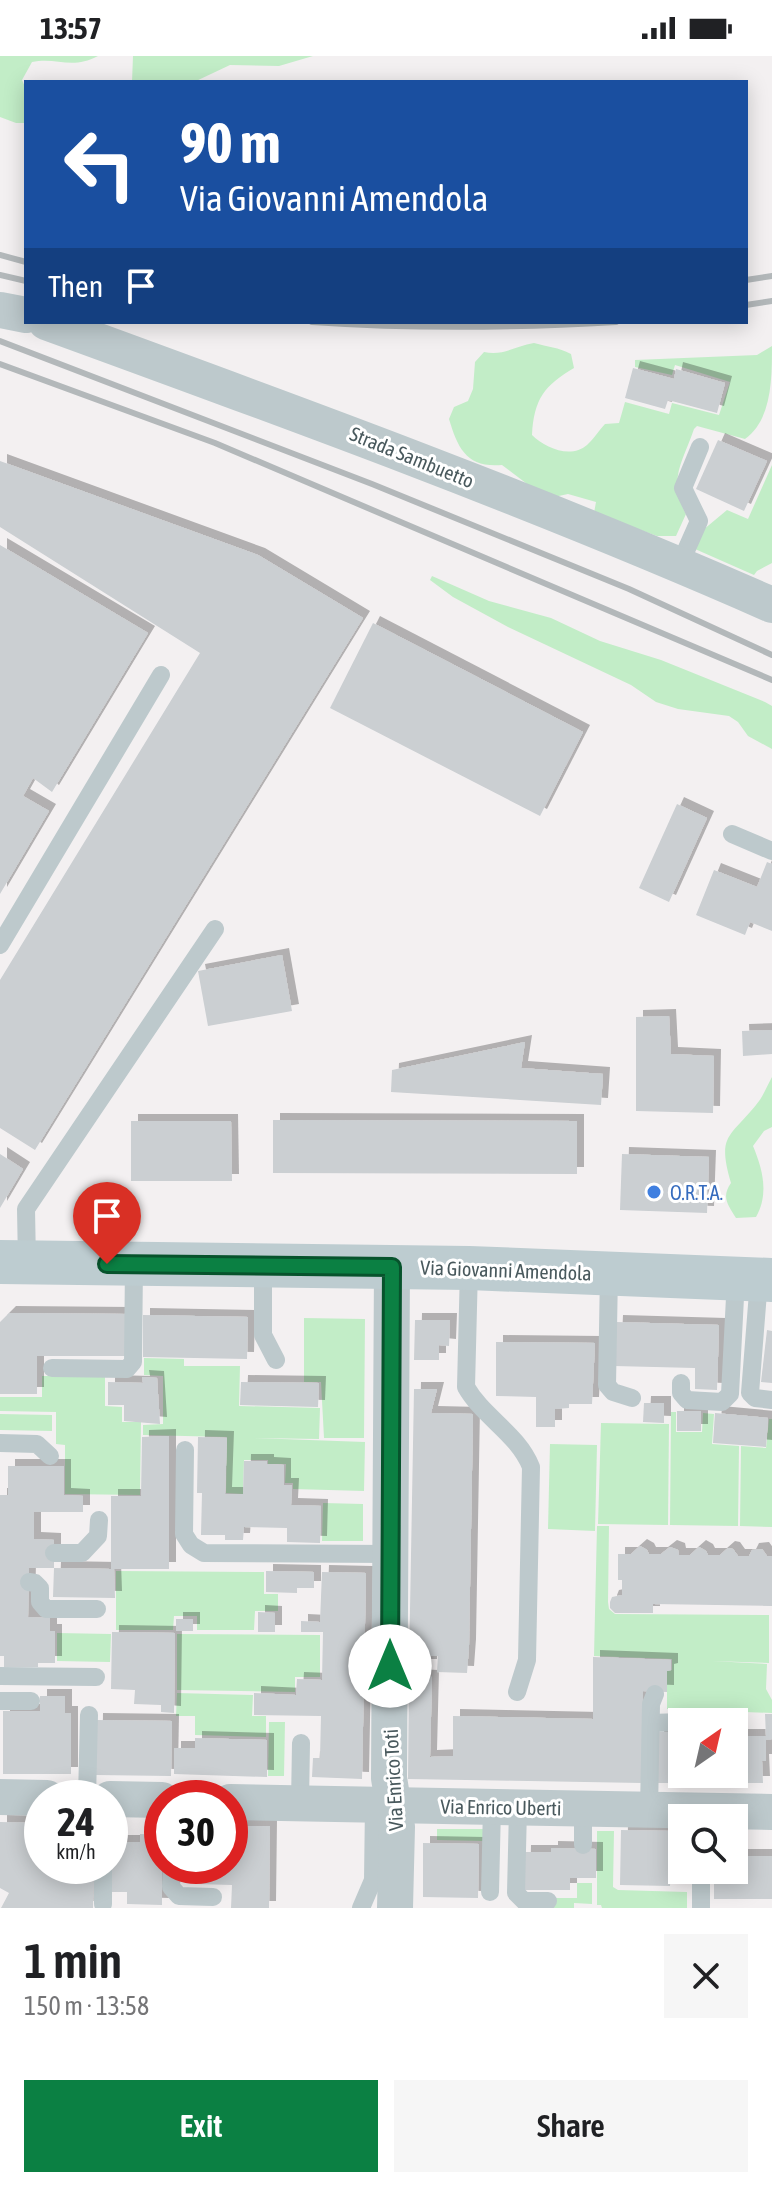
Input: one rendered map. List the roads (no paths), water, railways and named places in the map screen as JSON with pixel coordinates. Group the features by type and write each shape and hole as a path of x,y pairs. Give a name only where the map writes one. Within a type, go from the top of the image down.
{"main road":[{"name":"Via Giovanni Amendola","path":"14,1262 469,1268 755,1279"}],"street":[{"path":"0,310 24,315"},
{"name":"Strada Sambuetto","path":"51,324 337,428 680,564 772,605"},
{"name":"Via Enrico Toti","path":"392,1267 389,1778 384,1804 397,1827 403,1894"},
{"path":"0,1797 24,1798"},
{"name":"Via Enrico Uberti","path":"248,1802 583,1809 668,1817"},
{"name":"Via Enrico Uberti","path":"748,1814 772,1812"}],"lane":[{"path":"680,564 699,521 683,488 700,447"},
{"path":"0,945 161,675"},
{"path":"732,834 772,851"},
{"path":"14,1262 26,1209 215,929"},
{"path":"52,1368 127,1369 133,1362 134,1264"},
{"path":"263,1266 263,1335 276,1360"},
{"path":"469,1268 466,1387 474,1401 525,1452 531,1467 527,1660 517,1692"},
{"path":"609,1273 607,1385 613,1392 632,1398"},
{"path":"681,1383 681,1393 687,1400 722,1402 730,1394 755,1279"},
{"path":"755,1279 750,1393 755,1398 772,1400"},
{"path":"0,1443 37,1444 50,1456"},
{"path":"185,1450 184,1534 191,1545 204,1553 390,1554"},
{"path":"54,1553 82,1553 98,1536 99,1520"},
{"path":"29,1582 40,1588 40,1602 46,1609 97,1609"},
{"path":"0,1676 96,1677"},
{"path":"655,1694 651,1704 651,1723 678,1804"},
{"path":"0,1701 31,1701"},
{"path":"87,1780 89,1715"},
{"path":"651,1723 668,1722"},
{"path":"300,1803 301,1743"},
{"path":"361,1908 373,1880 384,1804"},
{"path":"490,1892 505,1807"},
{"path":"505,1807 516,1893 524,1901 548,1901"},
{"path":"583,1809 583,1845"},
{"path":"103,1884 103,1904"},
{"path":"171,1884 179,1896 213,1897"},
{"path":"701,1884 701,1908"}],"railway":[{"path":"0,255 24,261"},
{"path":"0,275 24,281"},
{"path":"748,280 772,276"},
{"path":"748,305 772,301"},
{"path":"350,324 464,327 578,324"},
{"path":"0,341 372,484 629,589 772,655"},
{"path":"0,364 215,443 772,680"}],"place":[{"name":"O.R.T.A.","path":"654,1192"}]}
